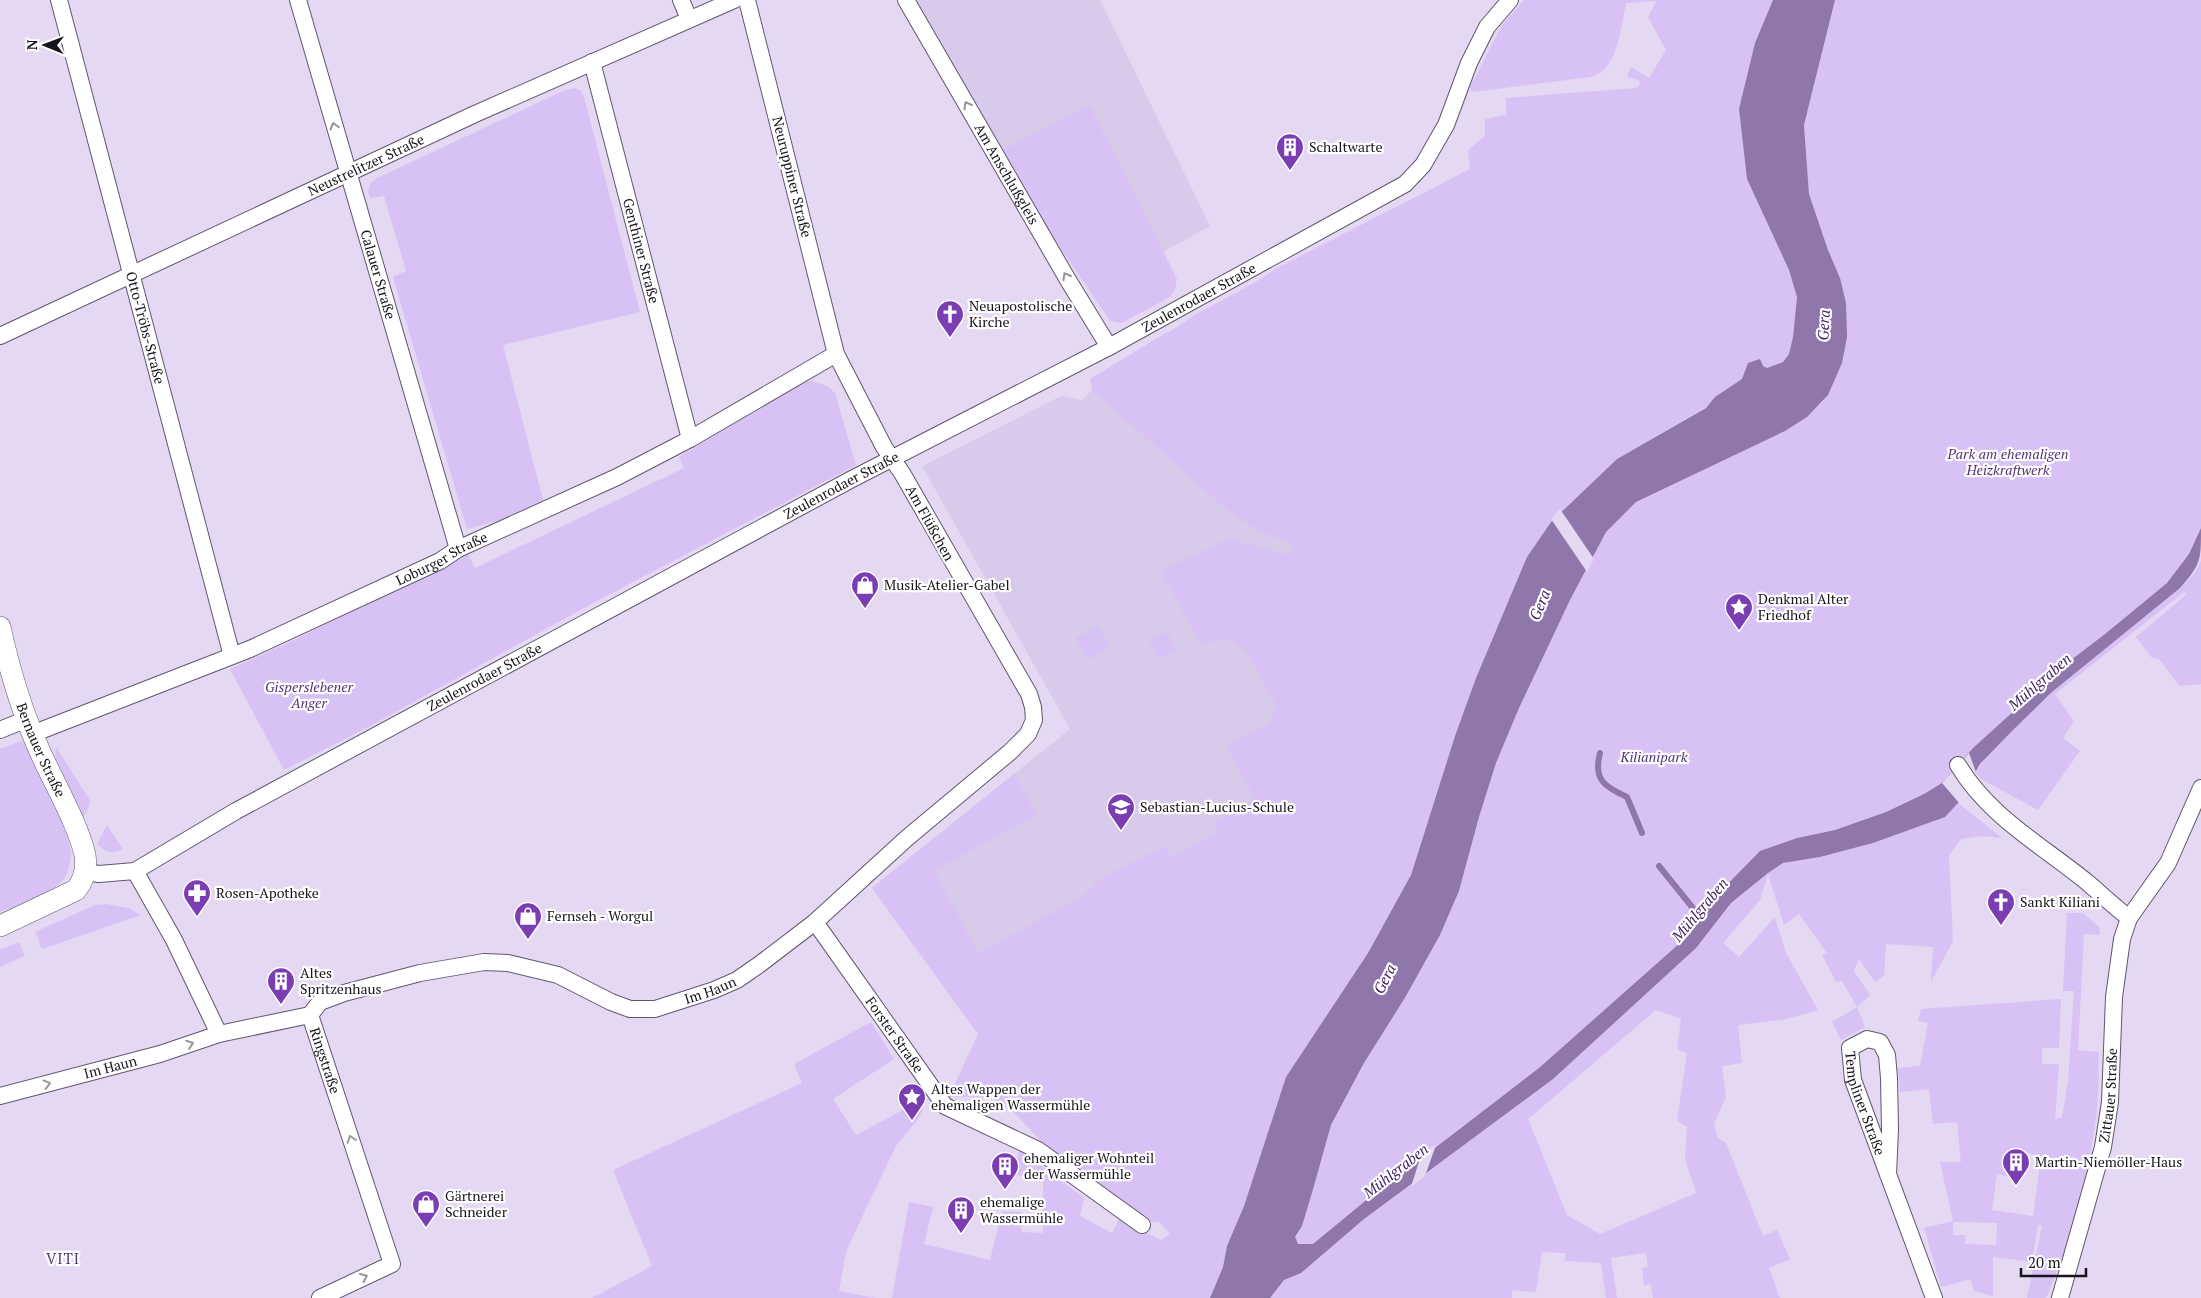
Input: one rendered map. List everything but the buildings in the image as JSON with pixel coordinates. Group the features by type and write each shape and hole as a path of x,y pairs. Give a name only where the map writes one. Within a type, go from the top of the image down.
{"street":[{"name":"Otto-Tröbs-Straße","path":"59,0 232,656"},
{"name":"Calauer Straße","path":"298,0 458,549"},
{"path":"681,0 689,19"},
{"name":"Neustrelitzer Straße","path":"0,336 133,276 348,173 734,0"},
{"name":"Neuruppiner Straße","path":"747,0 836,354"},
{"name":"Am Anschlußgleis","path":"906,0 1068,280 1110,347"},
{"name":"Zeulenrodaer Straße","path":"85,872 98,874 135,871 236,811 852,479 1110,347 1405,184 1423,165 1446,125 1469,63 1487,26 1510,0"},
{"name":"Genthiner Straße","path":"592,62 690,439"},
{"name":"Loburger Straße","path":"0,730 30,727 232,656 440,560 458,549 618,477 690,439 836,354"},
{"name":"Am Flüßchen","path":"836,354 892,460 902,473 1029,694 1034,720"},
{"name":"Bernauer Straße","path":"0,627 30,727 82,846 85,872"},
{"name":"Im Haun","path":"310,1015 320,1002 344,993 420,973 484,962 508,963 558,975 624,1006 655,1009 714,990 737,980 815,922 907,838 1010,752 1028,734 1034,720"},
{"path":"1958,765 1973,788 1991,809 2129,918"},
{"name":"Zittauer Straße","path":"2060,1298 2103,1147 2110,1102 2112,1019 2118,955 2129,918 2168,863 2201,788"},
{"path":"135,871 174,940 219,1034"},
{"path":"0,926 76,890 85,872"},
{"name":"Forster Straße","path":"815,922 945,1106 1038,1150 1142,1225"},
{"name":"Ringstraße","path":"219,1034 310,1015 392,1264 320,1298"},
{"name":"Im Haun","path":"0,1096 160,1054 219,1034"},
{"name":"Templiner Straße","path":"1888,1175 1890,1129 1887,1055 1880,1042 1867,1039 1850,1048 1853,1080 1888,1175 1934,1298"}],"shaded area":[{"path":"912,0 1100,0 1210,226 1163,252 1090,105 999,151"},
{"name":"Sebastian-Lucius-Schule","path":"1092,381 1353,479 1274,892 978,1034 872,888 1070,729 922,466 1061,396 1082,400 1092,390"}],"green space":[{"path":"1524,0 1773,0 1739,109 1747,179 1789,270 1797,297 1793,337 1789,354 1783,362 1617,459 1551,522 1527,557 1476,678 1455,736 1411,875 1368,953 1286,1077 1244,1206 1227,1246 1223,1267 1210,1298 892,1298 909,1202 933,1207 924,1244 990,1260 1002,1211 1022,1212 1021,1232 1043,1233 1043,1177 1014,1175 1019,1149 1084,1198 1080,1216 1112,1233 1119,1219 1161,1240 1170,1234 1159,1222 1148,1222 1086,1180 1040,1140 1005,1103 986,1097 949,1097 978,1034 872,888 1014,774 1037,815 934,870 978,953 1081,898 1102,878 1165,846 1172,857 1217,832 1214,822 1255,799 1226,745 1271,723 1276,705 1246,651 1229,639 1200,643 1161,571 1228,539 1290,555 1293,544 1260,532 1227,510 1092,390 1090,379 1275,269 1470,169 1468,150 1485,136 1485,119 1506,115 1506,98 1636,88 1640,85 1639,80 1627,77 1631,67 1649,78 1666,50 1648,17 1656,1 1626,3 1613,56 1601,72 1590,77 1472,92 1469,85 1474,80 1502,25"},
{"path":"1835,0 2201,0 2201,528 2190,554 2167,583 2067,663 1973,748 1942,783 1886,812 1835,830 1796,838 1768,872 1783,863 1820,857 1873,843 1944,817 1958,803 2002,838 1983,836 1961,839 1949,856 1953,941 1931,982 1933,947 1886,944 1884,976 1875,982 1859,959 1854,971 1870,995 1857,1007 1842,981 1836,982 1822,955 1827,953 1799,914 1784,925 1768,874 1760,900 1723,943 1739,957 1775,917 1786,953 1818,1010 1787,1019 1738,1025 1742,1063 1722,1066 1726,1097 1714,1124 1717,1137 1726,1143 1763,1236 1777,1230 1790,1259 1769,1268 1780,1298 1653,1298 1651,1284 1644,1285 1642,1268 1648,1267 1646,1253 1611,1258 1617,1298 1606,1298 1601,1263 1565,1261 1565,1253 1542,1252 1536,1292 1512,1290 1512,1298 1270,1298 1284,1280 1301,1273 1295,1237 1302,1226 1331,1125 1364,1063 1406,996 1440,935 1459,891 1496,763 1519,708 1570,600 1606,531 1636,502 1785,431 1823,402 1842,363 1840,278 1828,250 1809,194 1804,125","holes":["1656,1010 1681,1019 1677,1049 1687,1053 1677,1121 1687,1127 1685,1159 1696,1193 1600,1234 1567,1215 1528,1119"]},
{"path":"575,88 581,91 584,97 640,312 503,345 543,500 501,520 467,529 393,277 406,271 384,196 370,198 368,191 370,184 377,178 565,90"},
{"path":"1090,105 1177,279 1175,290 1170,297 1122,323 1110,321 1024,194 999,151"},
{"name":"Gisperslebener Anger","path":"812,381 827,386 835,393 856,465 593,603 372,725 284,770 230,669 294,640 468,554 475,568 684,468 679,457 802,382"},
{"path":"2201,561 2201,684 2181,686 2178,684 2159,659 2152,658 2136,637 2186,595 2184,592 2055,694 2074,721 2063,738 2080,751 2038,810 1981,779 1976,773 1990,752 2002,739 2059,686 2180,588 2194,574"},
{"path":"1098,626 1110,647 1087,660 1076,638"},
{"path":"1167,632 1176,651 1158,659 1149,640"},
{"path":"21,741 25,743 65,828 71,852 69,868 62,881 49,891 0,912 0,749"},
{"path":"56,747 91,802 83,818 55,757"},
{"path":"107,825 123,849 109,852 97,844"},
{"path":"106,904 129,908 141,915 42,949 35,932 95,905"},
{"path":"2067,913 2083,913 2100,928 2099,935 2084,934 2078,1050 2099,1052 2098,1102 2085,1181 2071,1231 2055,1277 2046,1298 2027,1298 2042,1226 2038,1225 2032,1262 1993,1257 1993,1296 1974,1291 1971,1279 1941,1287 1924,1228 1953,1221 1940,1162 1961,1162 1957,1122 1933,1124 1929,1089 1900,1092 1898,1068 1920,1066 1928,1023 1918,1021 1921,1009 2061,999 2059,1048 2042,1048 2042,1064 2059,1064 2055,1119 2062,1118 2068,1081 2074,991 2063,991","holes":["2023,1150 2041,1158 2033,1216 1992,1210 1997,1174 2009,1176 2012,1154","1953,1222 1997,1223 1996,1245 1965,1244 1965,1235 1953,1235"]},
{"path":"19,942 25,956 0,967 0,950"},
{"path":"1857,1007 1865,1027 1841,1040 1832,1022"},
{"path":"871,1022 894,1059 833,1099 856,1135 920,1101 923,1108 919,1118 896,1146 846,1252 839,1291 876,1298 592,1298 652,1266 613,1170 802,1083 794,1064"}],"water":[{"name":"Gera","path":"1773,0 1835,0 1804,125 1809,194 1828,250 1840,278 1846,303 1847,337 1842,363 1828,395 1807,417 1785,431 1636,502 1606,532 1570,600 1519,708 1496,763 1459,891 1440,935 1406,996 1364,1063 1331,1125 1302,1226 1295,1237 1298,1244 1313,1244 1421,1155 1435,1148 1539,1068 1689,935 1711,901 1760,851 1797,838 1835,830 1886,812 1942,783 1973,748 2067,663 2167,583 2189,554 2201,528 2201,548 2196,567 2180,588 2052,692 2012,731 1980,764 1958,803 1945,817 1873,843 1820,857 1783,863 1731,903 1696,948 1553,1079 1364,1219 1301,1273 1284,1280 1270,1298 1210,1298 1223,1267 1227,1246 1244,1206 1286,1077 1368,953 1411,875 1455,736 1476,678 1527,557 1551,522 1617,459 1706,408 1715,397 1742,379 1748,363 1760,359 1763,366 1767,368 1783,362 1789,354 1793,337 1797,297 1789,270 1747,179 1739,109 1755,43"}],"pier":[{"path":"1560,509 1594,559 1587,572 1551,519"},
{"path":"1969,753 1977,775 1960,804 1942,783"},
{"path":"1436,1145 1425,1176 1411,1187 1422,1152"}],"waterway":[{"path":"1600,753 1598,762 1599,776 1612,789 1627,797 1642,833"},
{"name":"Mühlgraben","path":"1659,866 1705,923"}],"place":[{"name":"Schaltwarte","path":"1290,171"},
{"name":"Neuapostolische Kirche","path":"950,338"},
{"name":"Musik-Atelier-Gabel","path":"865,609"},
{"name":"Denkmal Alter Friedhof","path":"1739,631"},
{"name":"Sebastian-Lucius-Schule","path":"1121,831"},
{"name":"Rosen-Apotheke","path":"197,917"},
{"name":"Sankt Kiliani","path":"2001,926"},
{"name":"Fernseh - Worgul","path":"528,940"},
{"name":"Altes Spritzenhaus","path":"281,1005"},
{"name":"Altes Wappen der ehemaligen Wassermühle","path":"912,1121"},
{"name":"Martin-Niemöller-Haus","path":"2016,1186"},
{"name":"ehemaliger Wohnteil der Wassermühle","path":"1005,1190"},
{"name":"Gärtnerei Schneider","path":"426,1228"},
{"name":"ehemalige Wassermühle","path":"961,1234"}],"district":[{"name":"VITI","path":"63,1259"}],"park label":[{"name":"Park am ehemaligen Heizkraftwerk","path":"2008,462"},
{"name":"Kilianipark","path":"1654,757"}]}
